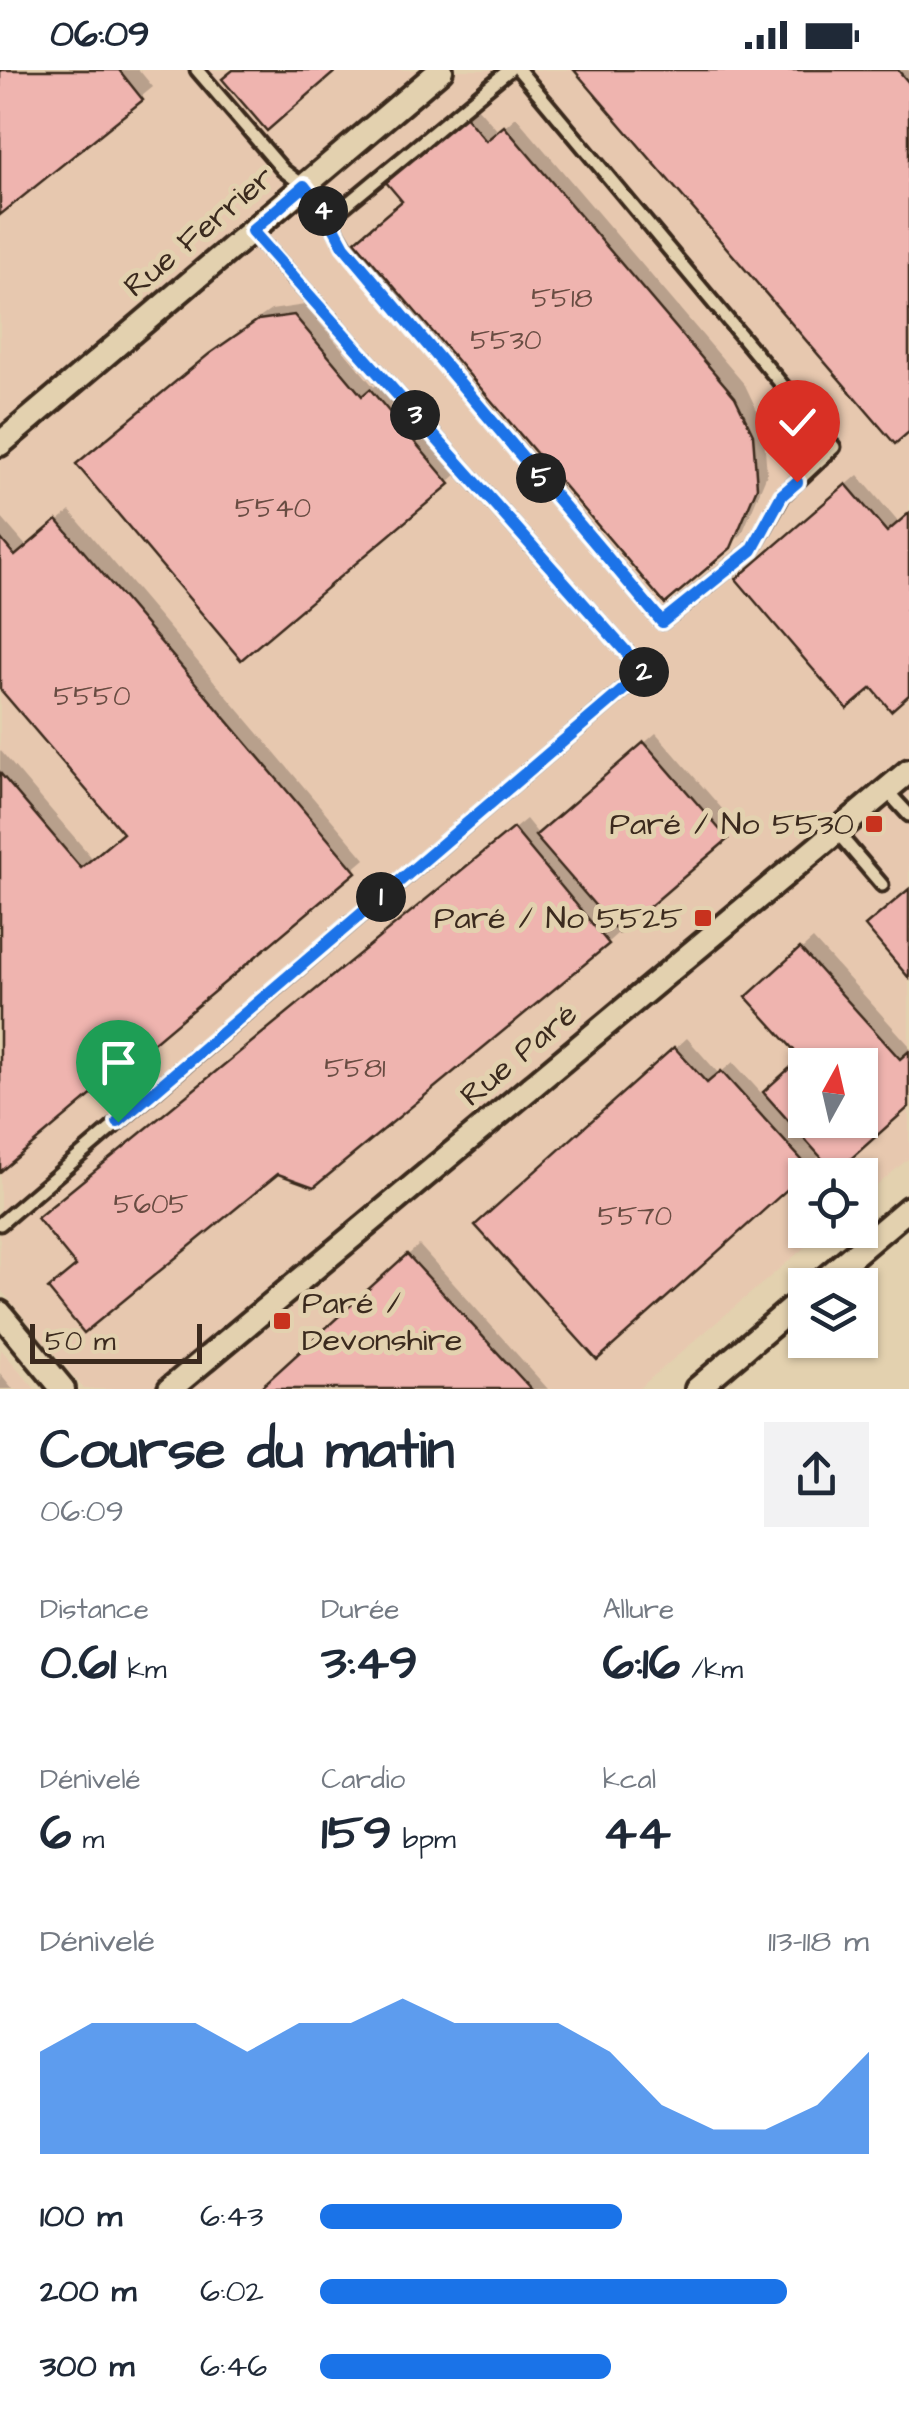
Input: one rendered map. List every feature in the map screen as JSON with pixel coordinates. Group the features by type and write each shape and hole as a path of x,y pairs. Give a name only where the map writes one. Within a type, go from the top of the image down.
{"street":[{"name":"Rue Ferrier","path":"0,444 441,70"},
{"name":"Rue Paré","path":"170,1389 909,770"},
{"path":"838,1268 909,1208"},
{"path":"698,1389 788,1311"},
{"path":"0,1312 64,1389"}],"lane":[{"path":"198,70 284,170 304,186 329,218 344,246 662,622 752,550 782,495 834,447 519,70"},
{"path":"329,218 509,70"},
{"path":"0,1224 644,672 252,231"},
{"path":"886,790 909,815"},
{"path":"836,831 882,884"}],"shaded area":[{"path":"0,70 909,70 909,1158 878,1185 878,1158 788,1158 788,1248 804,1248 638,1389 84,1389 0,1289"},
{"path":"0,1348 35,1389 0,1389"}],"building":[{"path":"0,70 119,70 143,100 0,215"},
{"path":"233,70 337,70 267,131 222,79"},
{"path":"574,70 898,70 909,83 909,432 895,444"},
{"path":"464,115 486,141 504,126 735,397 753,434 757,487 731,548 665,604 355,241 402,201 385,181"},
{"path":"294,315 362,396 370,389 450,484 241,660 76,464 209,354 258,320"},
{"path":"846,484 887,532 909,513 909,695 891,711 872,688 847,709 736,579"},
{"path":"57,520 356,872 0,1172 0,773 81,868 123,833 0,689 0,538 15,556"},
{"path":"644,742 728,839 619,933 535,836"},
{"path":"513,828 609,944 314,1187 278,1174 84,1333 48,1289 76,1266 37,1218"},
{"path":"909,889 909,978 865,926"},
{"path":"800,948 900,1059 909,1051 909,1107 878,1135 878,1048 792,1048 746,997"},
{"path":"674,1047 707,1083 721,1071 800,1158 788,1158 788,1189 597,1360 475,1225"},
{"path":"788,1070 788,1120 763,1092"},
{"path":"804,1138 874,1138 852,1158 822,1158"},
{"path":"407,1254 531,1389 259,1389"}],"place":[{"name":"Paré / No 5530","path":"874,824"},
{"name":"Paré / No 5525","path":"703,918"},
{"name":"Paré / Devonshire","path":"282,1321"}],"route":[{"path":"118,1122 644,672 252,231 304,186 329,218 344,246 662,622 752,550 782,495 797,482"}]}
